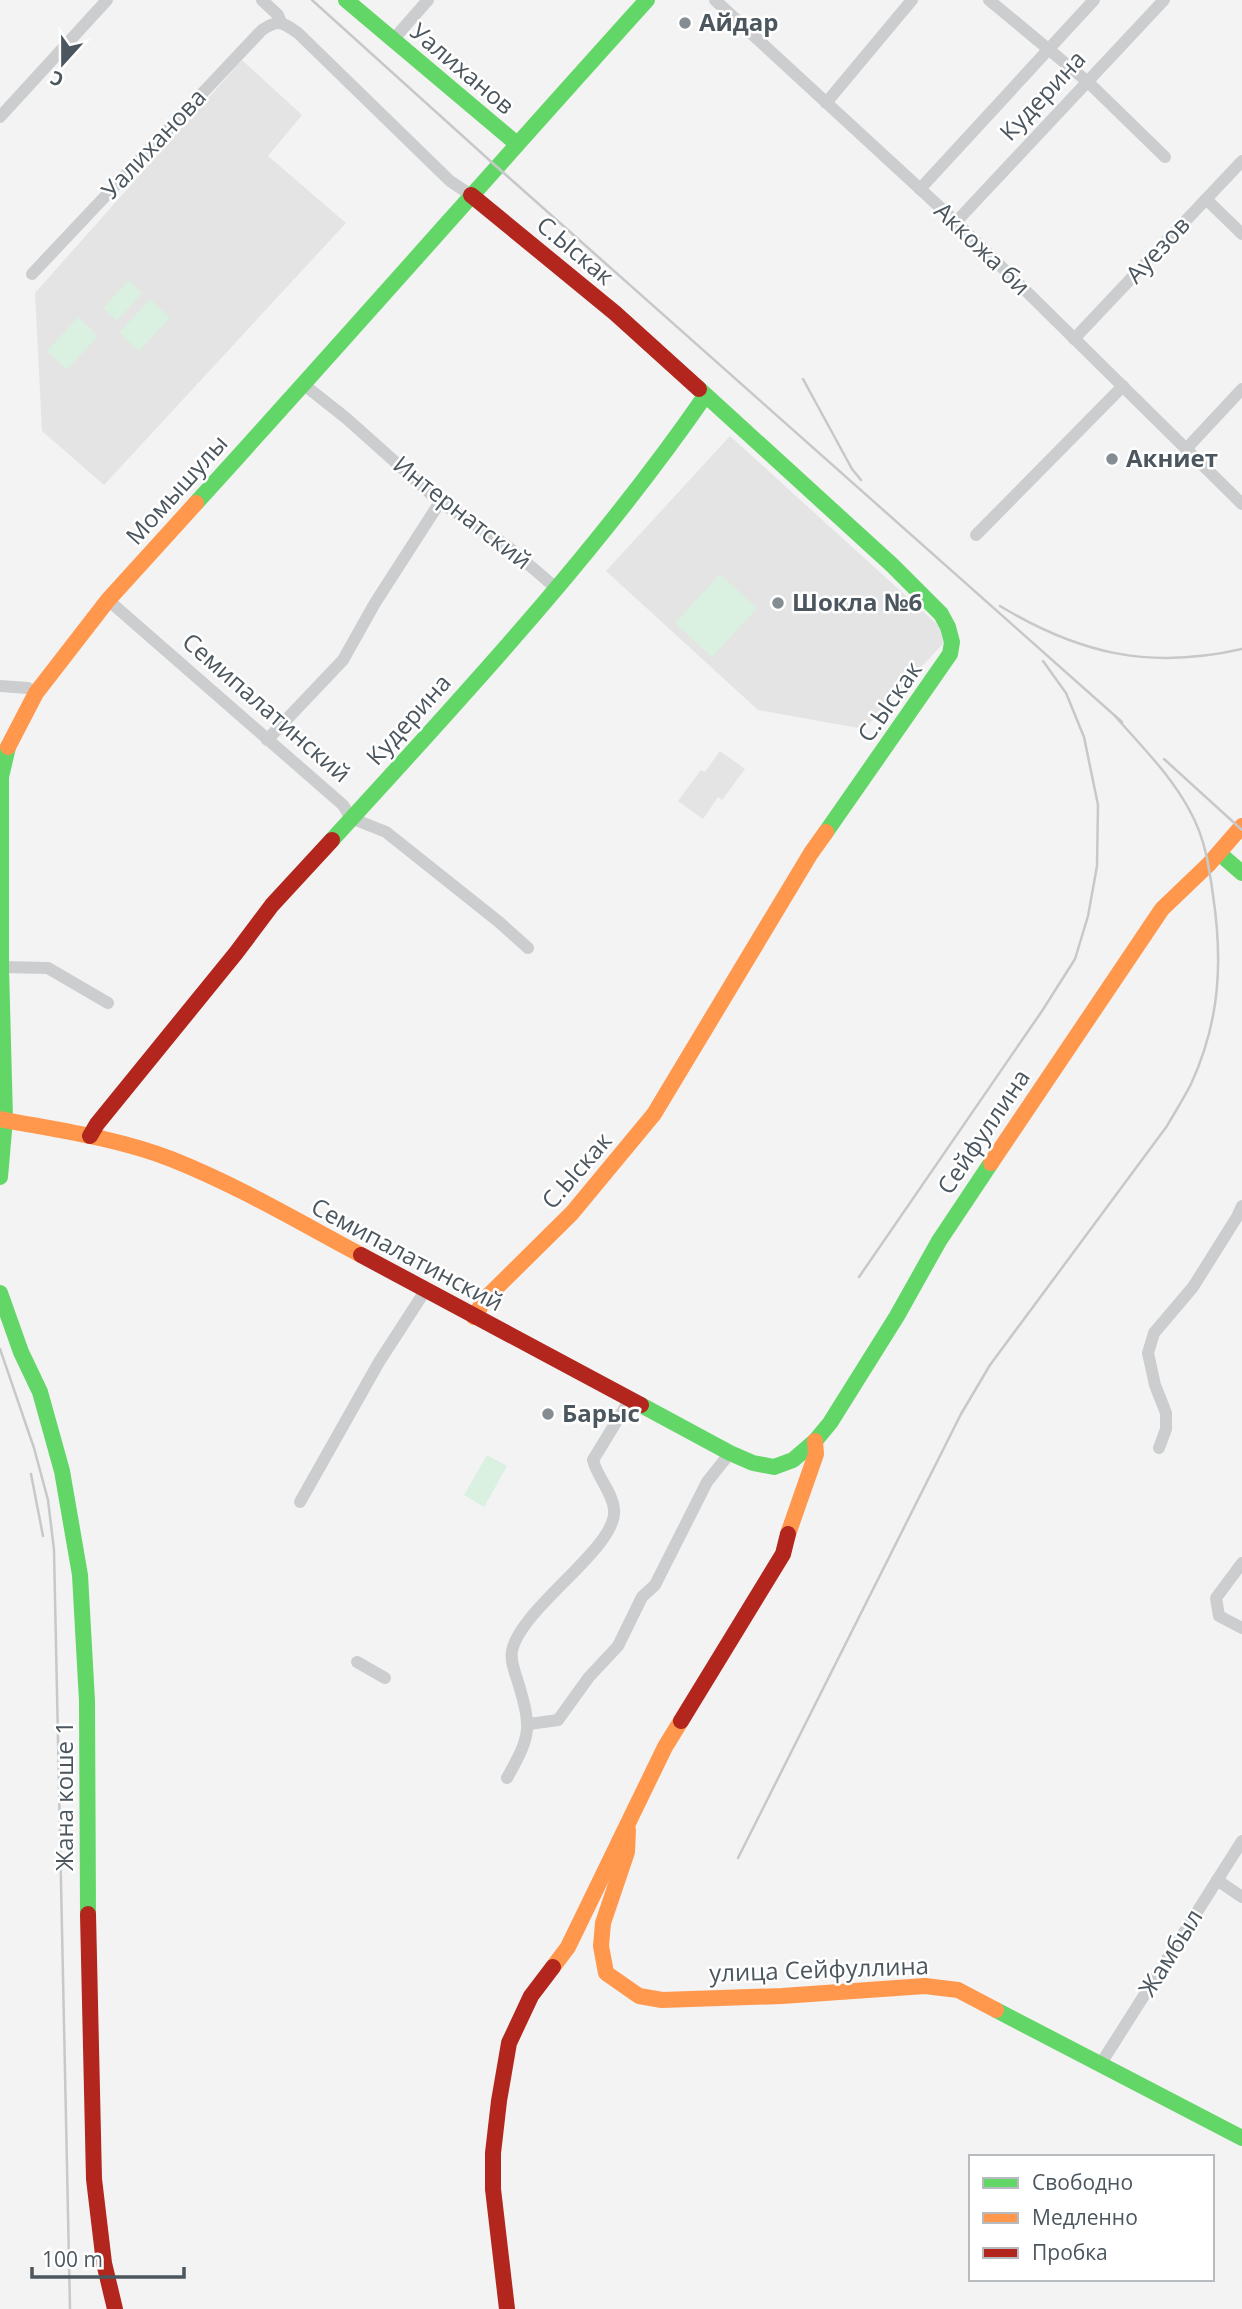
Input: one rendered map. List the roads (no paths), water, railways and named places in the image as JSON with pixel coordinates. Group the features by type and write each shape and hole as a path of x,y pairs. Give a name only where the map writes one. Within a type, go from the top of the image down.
{"street":[{"path":"0,117 107,0"},
{"path":"262,0 278,15 281,22 298,33 450,181 471,195"},
{"name":"Уалиханов","path":"346,0 517,144"},
{"path":"392,41 428,0"},
{"name":"Момышулы","path":"3,1119 1,777 6,752 36,693 108,600 648,0"},
{"name":"Аккожа би","path":"715,0 956,222 1242,504"},
{"path":"826,103 912,0"},
{"path":"989,0 1088,82 1165,157"},
{"name":"Кудерина","path":"920,189 1094,0"},
{"name":"Кудерина","path":"956,222 1164,0"},
{"name":"Уалиханова","path":"32,274 262,30 272,23 281,22"},
{"name":"Ауезов","path":"1074,339 1242,161"},
{"name":"С.Ыскак","path":"471,195 615,313 892,565 941,614 951,642 950,654 811,853 654,1114 572,1213 485,1299 474,1318"},
{"path":"1206,199 1242,234"},
{"name":"Интернатский","path":"303,384 346,418 440,502 506,545 556,589"},
{"path":"976,535 1123,386"},
{"path":"1187,448 1242,390"},
{"name":"Кудерина","path":"90,1136 272,905 556,589 660,461 705,396"},
{"path":"267,740 343,660 375,603 440,502"},
{"name":"Семипалатинский","path":"108,600 343,805 351,818 386,832 528,948"},
{"path":"0,686 28,688 36,693"},
{"name":"Сейфуллина","path":"774,1467 793,1460 815,1441 830,1423 939,1241 1111,982 1163,909 1242,826"},
{"path":"1219,853 1242,873"},
{"path":"1,967 48,968 107,1003"},
{"path":"0,1177 3,1119"},
{"name":"Семипалатинский","path":"3,1119 90,1136 170,1159 243,1192 730,1453 753,1463 774,1467"},
{"path":"1159,1448 1166,1429 1166,1412 1155,1385 1148,1353 1154,1333 1193,1287 1242,1206"},
{"path":"300,1502 379,1362 425,1291"},
{"name":"Жана коше 1","path":"0,1293 40,1392 62,1471 80,1576 87,1701 88,1953 94,2179 104,2263 115,2309"},
{"path":"508,1778 523,1749 529,1724 511,1652 526,1623 589,1556 607,1531 615,1512 593,1460 629,1401"},
{"name":"улица Сейфуллина","path":"507,2309 493,2189 493,2165 499,2101 509,2043 531,1996 568,1947 665,1746 783,1554 793,1516 816,1454 815,1441"},
{"path":"529,1724 558,1720 589,1677 618,1646 642,1597 655,1586 707,1482 730,1453"},
{"path":"1242,1563 1216,1598 1219,1616 1242,1628"},
{"path":"357,1662 384,1678"},
{"name":"улица Сейфуллина","path":"628,1824 627,1852 603,1923 600,1946 606,1973 639,1996 662,2000 782,1996 925,1986 958,1990 1242,2138"},
{"name":"Жамбыл","path":"1100,2065 1242,1841"},
{"path":"1217,1880 1242,1897"}],"railway":[{"path":"312,0 1122,722"},
{"path":"803,379 852,469 861,480"},
{"path":"1000,606 1059,636 1116,653 1177,658 1242,649"},
{"path":"859,1277 1075,959 1088,916 1097,866 1098,805 1084,737 1066,693 1043,661"},
{"path":"738,1858 961,1414 990,1365 1167,1126 1201,1061 1213,1014 1218,968 1216,920 1206,853 1196,823 1183,799 1156,762 1115,716"},
{"path":"1164,759 1242,830"},
{"path":"0,1349 34,1448 48,1500 54,1550 70,2309"},
{"path":"31,1474 43,1536"}],"place":[{"name":"Айдар","path":"685,23"},
{"name":"Акниет","path":"1112,459"},
{"name":"Шокла №6","path":"778,603"},
{"name":"Барыс","path":"548,1414"}]}
